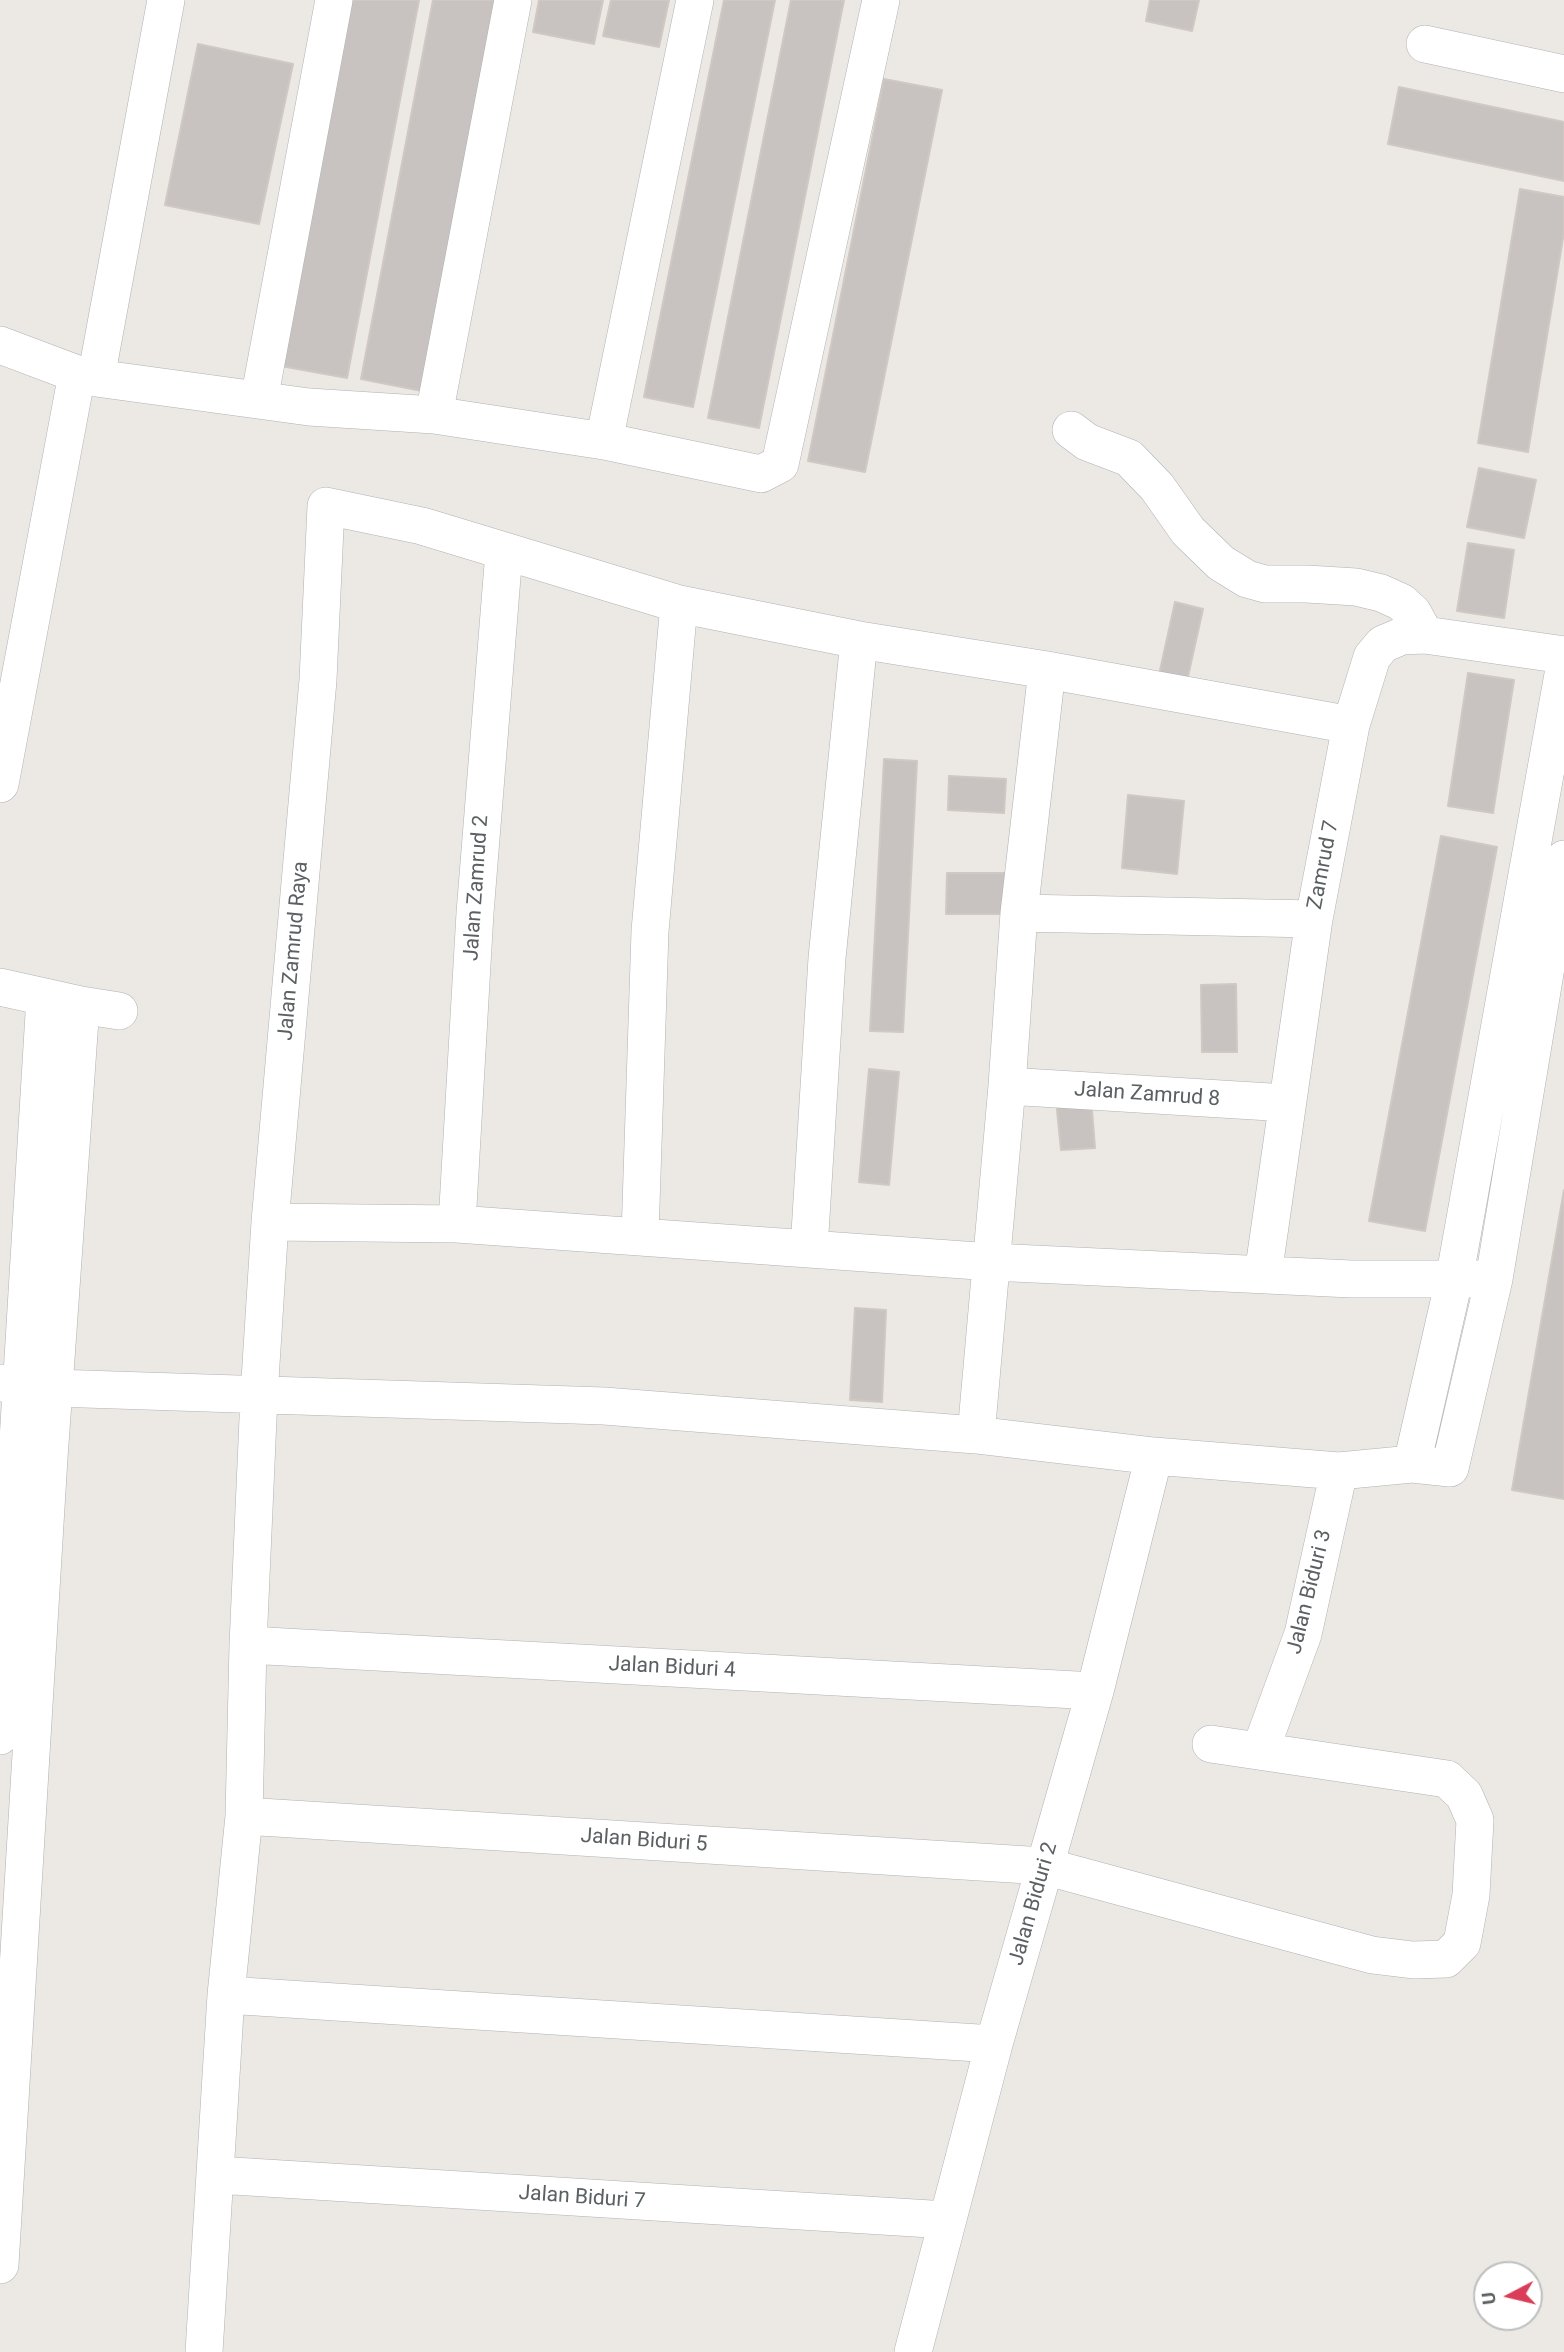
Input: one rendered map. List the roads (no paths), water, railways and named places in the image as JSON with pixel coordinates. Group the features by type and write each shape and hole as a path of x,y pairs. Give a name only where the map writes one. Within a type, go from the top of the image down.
{"street":[{"path":"0,784 166,0"},
{"path":"259,400 334,0"},
{"path":"434,415 513,0"},
{"path":"604,441 695,0"},
{"path":"0,345 86,376 309,407 434,415 604,441 761,474 780,464 881,0"},
{"path":"1425,44 1564,74"},
{"path":"1071,430 1087,442 1129,458 1157,487 1188,531 1221,563 1247,579 1265,584 1307,583 1356,587 1381,593 1401,602 1413,613 1425,635"},
{"name":"Jalan Zamrud Raya","path":"204,2352 226,1995 244,1815 248,1645 271,1222 318,680 326,506 422,526 504,552"},
{"path":"504,552 680,604 859,640 1046,670 1352,725"},
{"name":"Jalan Zamrud 2","path":"457,1224 475,913 504,552"},
{"path":"640,1236 650,932 680,604"},
{"name":"Zamrud 7","path":"1263,1275 1314,919 1352,725 1372,657 1383,644 1402,636 1425,635 1564,655"},
{"path":"809,1248 827,958 859,640"},
{"path":"1412,1464 1454,1280 1564,669"},
{"path":"975,1435 1007,1086 1019,913 1046,670"},
{"path":"25,1385 260,1396 604,1406 975,1435 1154,1456 1339,1471 1412,1464 1450,1468 1494,1279 1564,859"},
{"path":"1019,913 1314,919"},
{"path":"0,987 119,1011"},
{"path":"41,1340 45,997"},
{"path":"0,2265 19,1690 33,1456 25,1385 41,1340 81,1005"},
{"name":"Jalan Zamrud 8","path":"1007,1086 1287,1103"},
{"path":"271,1222 457,1224 992,1262 1263,1275 1351,1279 1494,1279"},
{"name":"Jalan Biduri 2","path":"914,2352 994,2044 1095,1691 1154,1456"},
{"name":"Jalan Biduri 3","path":"1260,1751 1303,1634 1339,1471"},
{"name":"Jalan Biduri 4","path":"248,1645 1095,1691"},
{"path":"0,1736 19,1690"},
{"name":"Jalan Biduri 5","path":"244,1815 1044,1866 1373,1955 1413,1960 1446,1959 1462,1942 1471,1895 1475,1820 1464,1794 1447,1779 1211,1744"},
{"path":"226,1995 994,2044"},
{"name":"Jalan Biduri 7","path":"217,2175 947,2220"}]}
